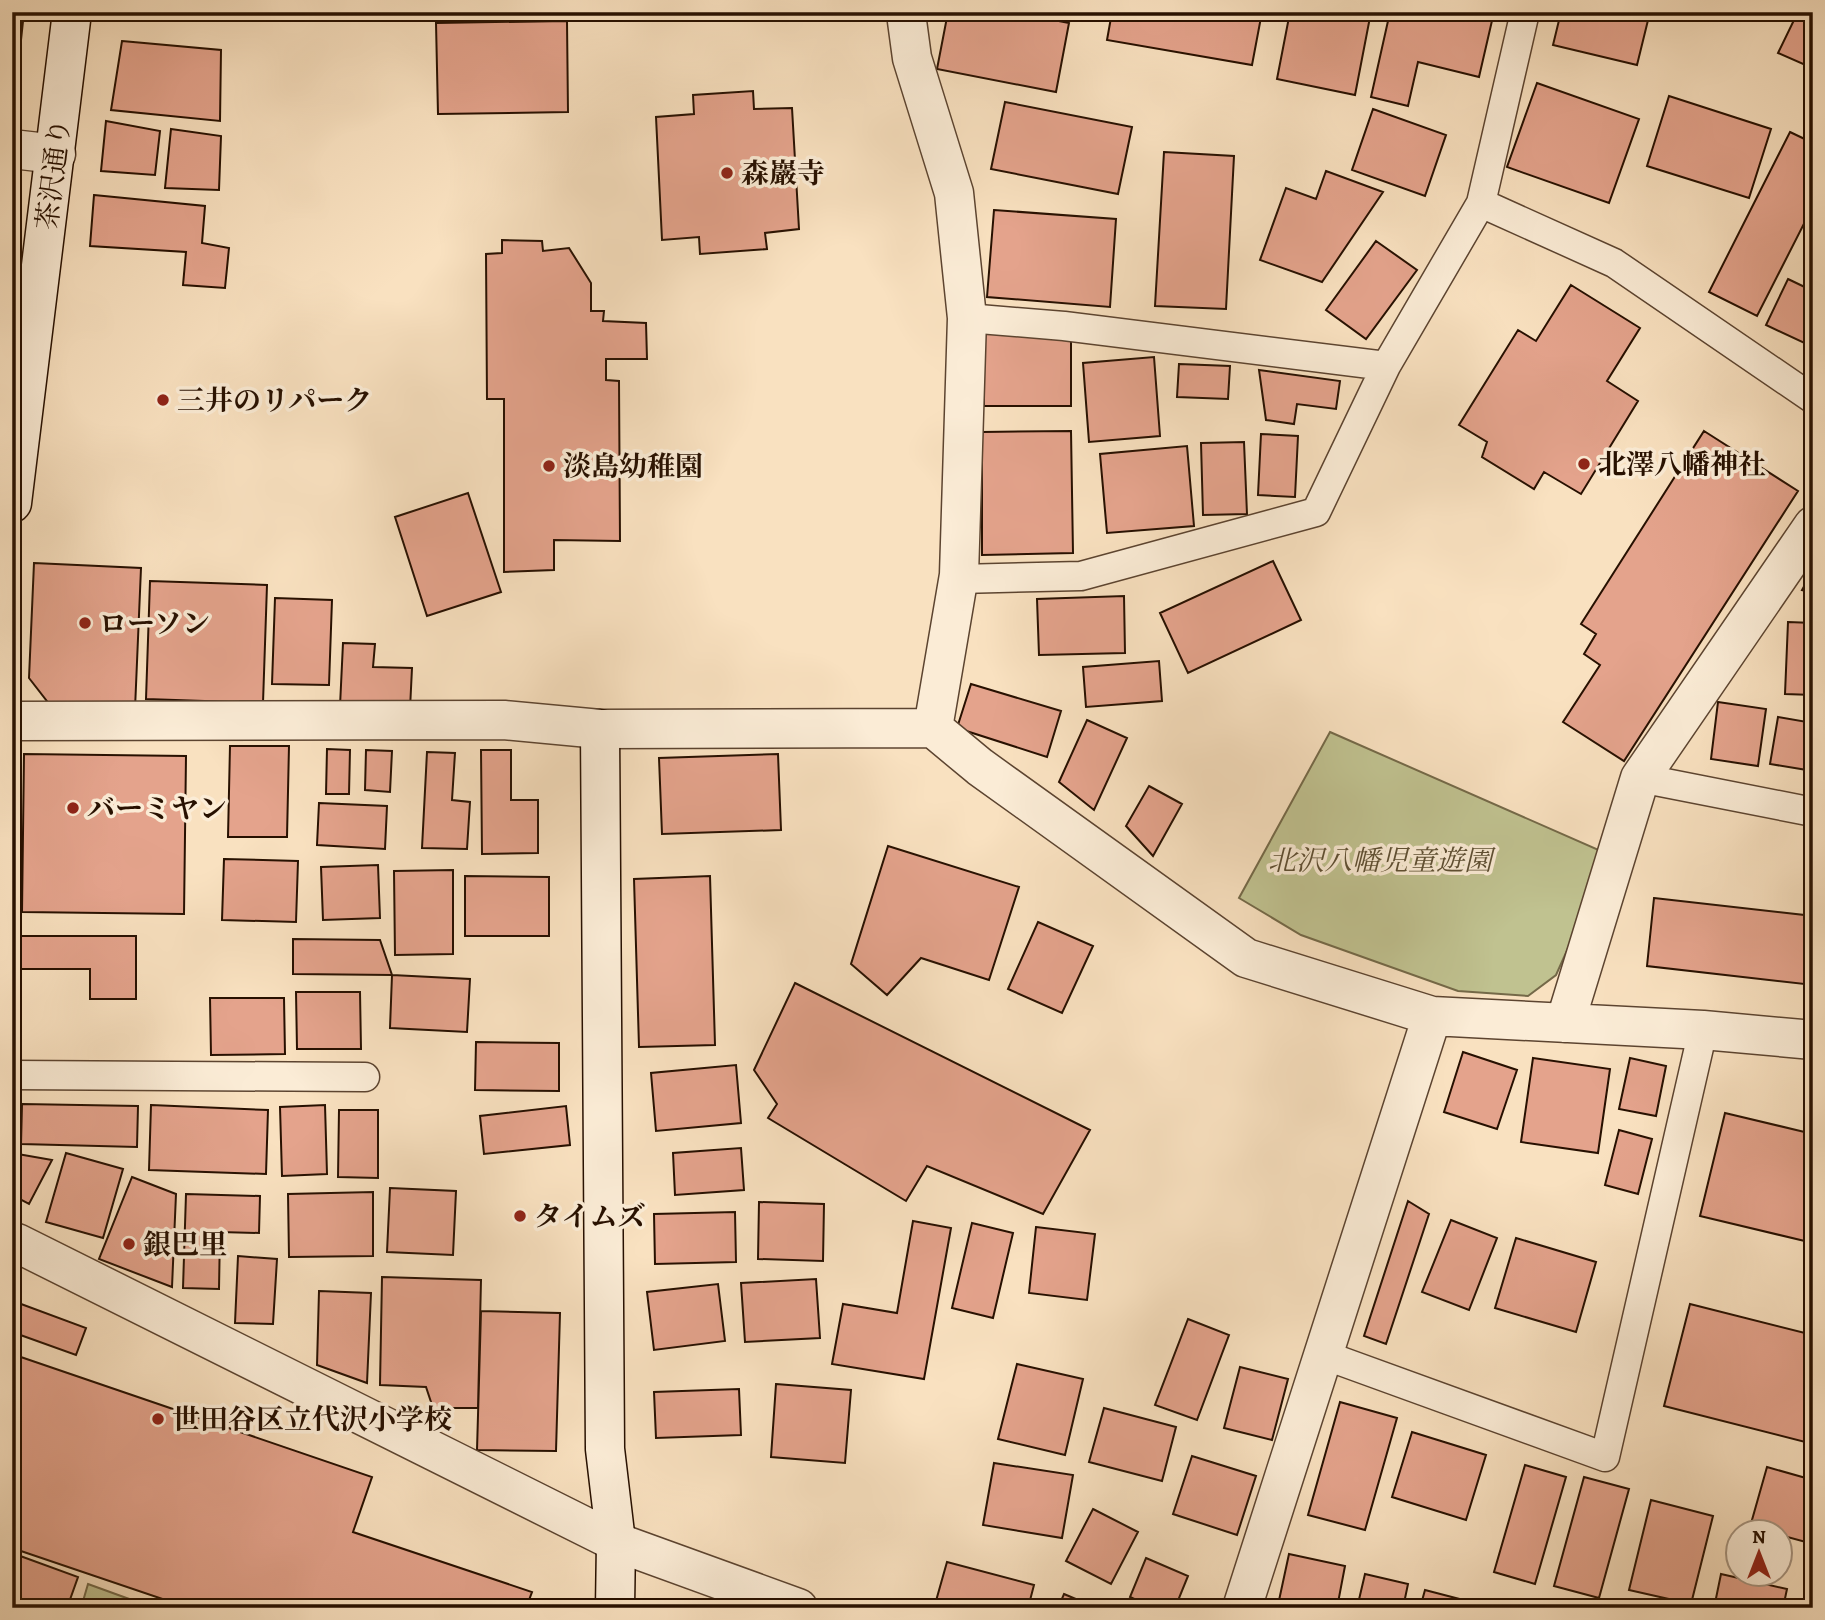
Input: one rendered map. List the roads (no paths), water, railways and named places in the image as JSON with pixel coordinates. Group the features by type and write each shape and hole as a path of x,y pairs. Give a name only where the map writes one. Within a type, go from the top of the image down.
{"street":[{"name":"茶沢通り","path":"12,503 72,12"},
{"path":"909,12 907,21 912,58 954,192 967,318 958,579 933,728"},
{"path":"12,149 56,154"},
{"path":"1565,1023 1640,778 1813,526"},
{"path":"12,722 504,720 600,729 933,728 980,767 1246,958 1432,1016 1703,1030 1813,1040"},
{"path":"600,729 605,1449 616,1542 615,1608"},
{"path":"1242,1608 1432,1016"},
{"path":"12,1244 17,1243 616,1542 798,1608"}],"lane":[{"path":"958,579 1081,576 1316,512 1386,366 1481,203 1525,12"},
{"path":"1481,203 1615,263 1813,399"},
{"path":"967,318 1064,326 1386,366"},
{"path":"1640,778 1813,812"},
{"path":"1324,1355 1605,1457 1703,1030"},
{"path":"12,1075 365,1077"}],"place":[{"name":"森巖寺","path":"727,173"},
{"name":"三井のリパーク","path":"163,400"},
{"name":"北澤八幡神社","path":"1584,464"},
{"name":"淡島幼稚園","path":"549,466"},
{"name":"ローソン","path":"85,623"},
{"name":"バーミヤン","path":"73,808"},
{"name":"タイムズ","path":"520,1216"},
{"name":"銀巴里","path":"129,1244"},
{"name":"世田谷区立代沢小学校","path":"158,1419"}],"park label":[{"name":"北沢八幡児童遊園","path":"1380,860"}]}
